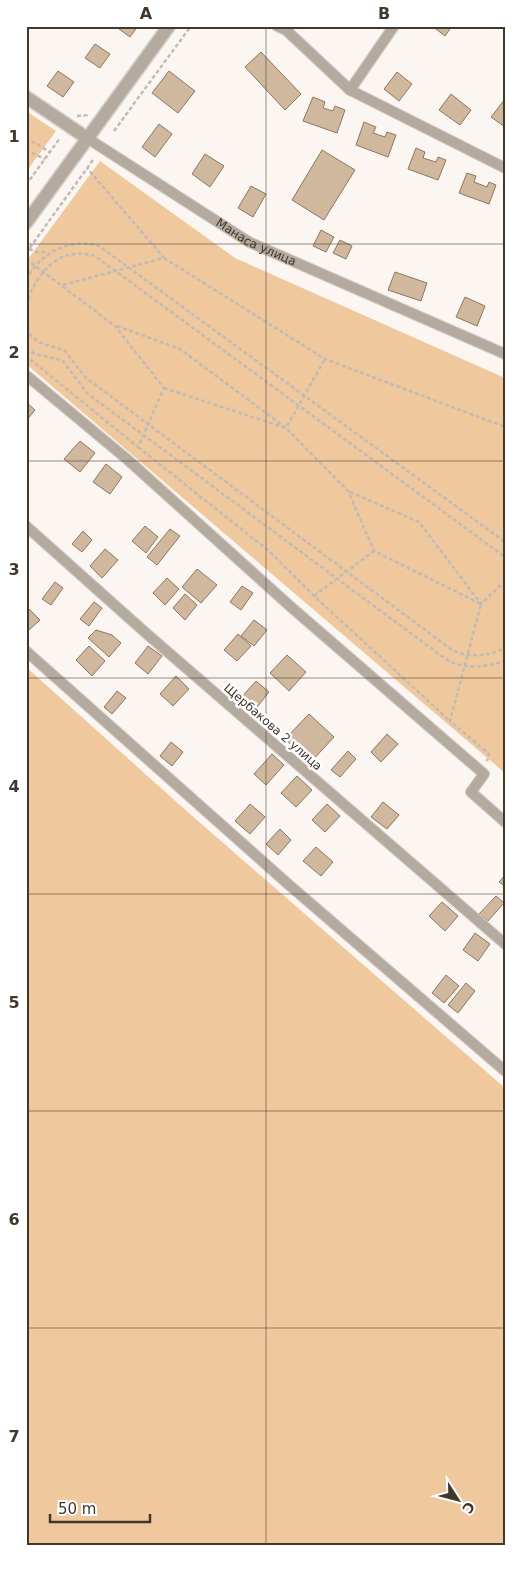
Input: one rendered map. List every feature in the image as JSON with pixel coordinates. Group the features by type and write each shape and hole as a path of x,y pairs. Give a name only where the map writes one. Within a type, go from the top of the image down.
{"street":[{"path":"26,223 169,26"},
{"path":"277,26 286,30 350,90 505,168"},
{"path":"350,90 394,26"},
{"name":"Манаса улица","path":"26,97 249,242 505,354"},
{"path":"26,375 128,460 291,607 484,774 471,792 505,822"},
{"name":"Щербакова 2 улица","path":"26,526 147,634 505,944"},
{"path":"26,651 288,884 505,1071"}],"path":[{"path":"114,131 191,26"},
{"path":"75,116 90,115"},
{"path":"26,138 50,152"},
{"path":"26,185 60,138"},
{"path":"26,150 45,159"},
{"path":"26,253 93,160"},
{"path":"87,168 164,258 325,359 505,427"},
{"path":"26,280 35,265 50,252 65,246 88,242 99,246 505,542"},
{"path":"29,250 50,252"},
{"path":"26,305 42,271 58,259 86,253 95,256 505,557"},
{"path":"62,286 164,258"},
{"path":"26,259 115,326 164,388 286,428"},
{"path":"115,326 180,349 286,428 348,491 374,551 481,604"},
{"path":"26,328 29,334 42,344 64,350 86,378 452,650 459,654 487,654 505,646"},
{"path":"26,348 35,354 62,360 88,394 447,660 456,665 465,666 490,665 505,661"},
{"path":"26,356 269,551 314,596 450,721 489,754 484,774"},
{"path":"286,428 325,359"},
{"path":"138,447 164,388"},
{"path":"348,491 419,522 481,604"},
{"path":"314,596 374,551"},
{"path":"450,721 481,604 505,581"}],"shaded area":[{"path":"26,111 56,131 26,172"},
{"path":"100,161 235,258 505,378 505,773 26,364 26,262"},
{"path":"26,667 190,814 505,1088 505,1546 26,1546"}],"building":[{"path":"115,26 138,26 130,37"},
{"path":"432,26 452,26 445,36"},
{"path":"95,44 110,54 100,68 85,58"},
{"path":"261,52 301,94 285,110 245,67"},
{"path":"58,71 74,82 63,97 47,86"},
{"path":"169,71 195,91 178,113 152,93"},
{"path":"397,72 412,84 399,101 384,89"},
{"path":"451,94 471,110 460,125 439,110"},
{"path":"313,97 325,102 323,108 333,111 335,106 345,110 337,133 303,121"},
{"path":"505,99 505,127 491,117"},
{"path":"364,122 376,127 373,133 385,137 387,132 396,135 388,157 356,145"},
{"path":"159,124 172,134 155,157 142,147"},
{"path":"416,148 425,152 423,158 436,162 438,157 446,160 438,180 408,169"},
{"path":"322,150 355,170 324,220 292,200"},
{"path":"205,154 224,166 210,187 192,174"},
{"path":"467,173 476,176 474,182 487,187 489,182 496,185 489,204 459,193"},
{"path":"251,186 266,194 253,217 238,208"},
{"path":"321,230 334,237 326,252 313,246"},
{"path":"340,240 352,246 346,259 333,253"},
{"path":"395,272 427,283 421,301 388,290"},
{"path":"465,297 485,306 477,326 456,317"},
{"path":"26,402 35,410 26,421"},
{"path":"80,441 95,453 80,472 64,459"},
{"path":"106,464 122,477 110,494 93,482"},
{"path":"145,526 158,537 146,553 132,541"},
{"path":"170,529 180,536 157,565 147,557"},
{"path":"83,531 92,540 82,552 72,544"},
{"path":"105,549 118,560 102,578 90,566"},
{"path":"197,569 217,585 201,603 182,587"},
{"path":"167,578 179,589 165,605 153,593"},
{"path":"55,582 63,588 51,605 42,599"},
{"path":"242,586 253,593 241,610 230,602"},
{"path":"185,594 197,605 185,620 173,608"},
{"path":"94,602 102,608 89,626 80,619"},
{"path":"26,606 40,620 29,630 26,627"},
{"path":"254,620 267,630 254,646 241,636"},
{"path":"96,630 112,635 121,643 109,657 88,638"},
{"path":"238,634 251,646 237,661 224,650"},
{"path":"89,646 105,661 92,676 76,660"},
{"path":"148,646 162,656 148,674 135,663"},
{"path":"287,655 306,672 289,691 270,673"},
{"path":"176,676 189,689 173,706 160,694"},
{"path":"256,681 269,692 254,711 240,699"},
{"path":"117,691 126,698 112,714 104,707"},
{"path":"309,714 334,737 310,763 285,739"},
{"path":"387,734 398,744 381,762 371,752"},
{"path":"171,742 183,752 172,766 160,756"},
{"path":"348,751 356,759 340,777 331,770"},
{"path":"272,754 284,765 266,785 254,774"},
{"path":"297,776 312,790 296,807 281,793"},
{"path":"383,802 399,815 387,829 371,817"},
{"path":"250,804 265,817 250,834 235,821"},
{"path":"327,804 340,816 325,832 312,820"},
{"path":"280,829 291,840 278,855 266,844"},
{"path":"316,847 333,862 321,876 303,861"},
{"path":"505,875 505,886 499,882"},
{"path":"496,896 504,903 488,921 479,914"},
{"path":"442,902 458,916 445,931 429,916"},
{"path":"475,933 490,944 478,961 463,950"},
{"path":"446,975 459,986 444,1003 432,993"},
{"path":"466,983 475,991 458,1013 448,1005"}]}
